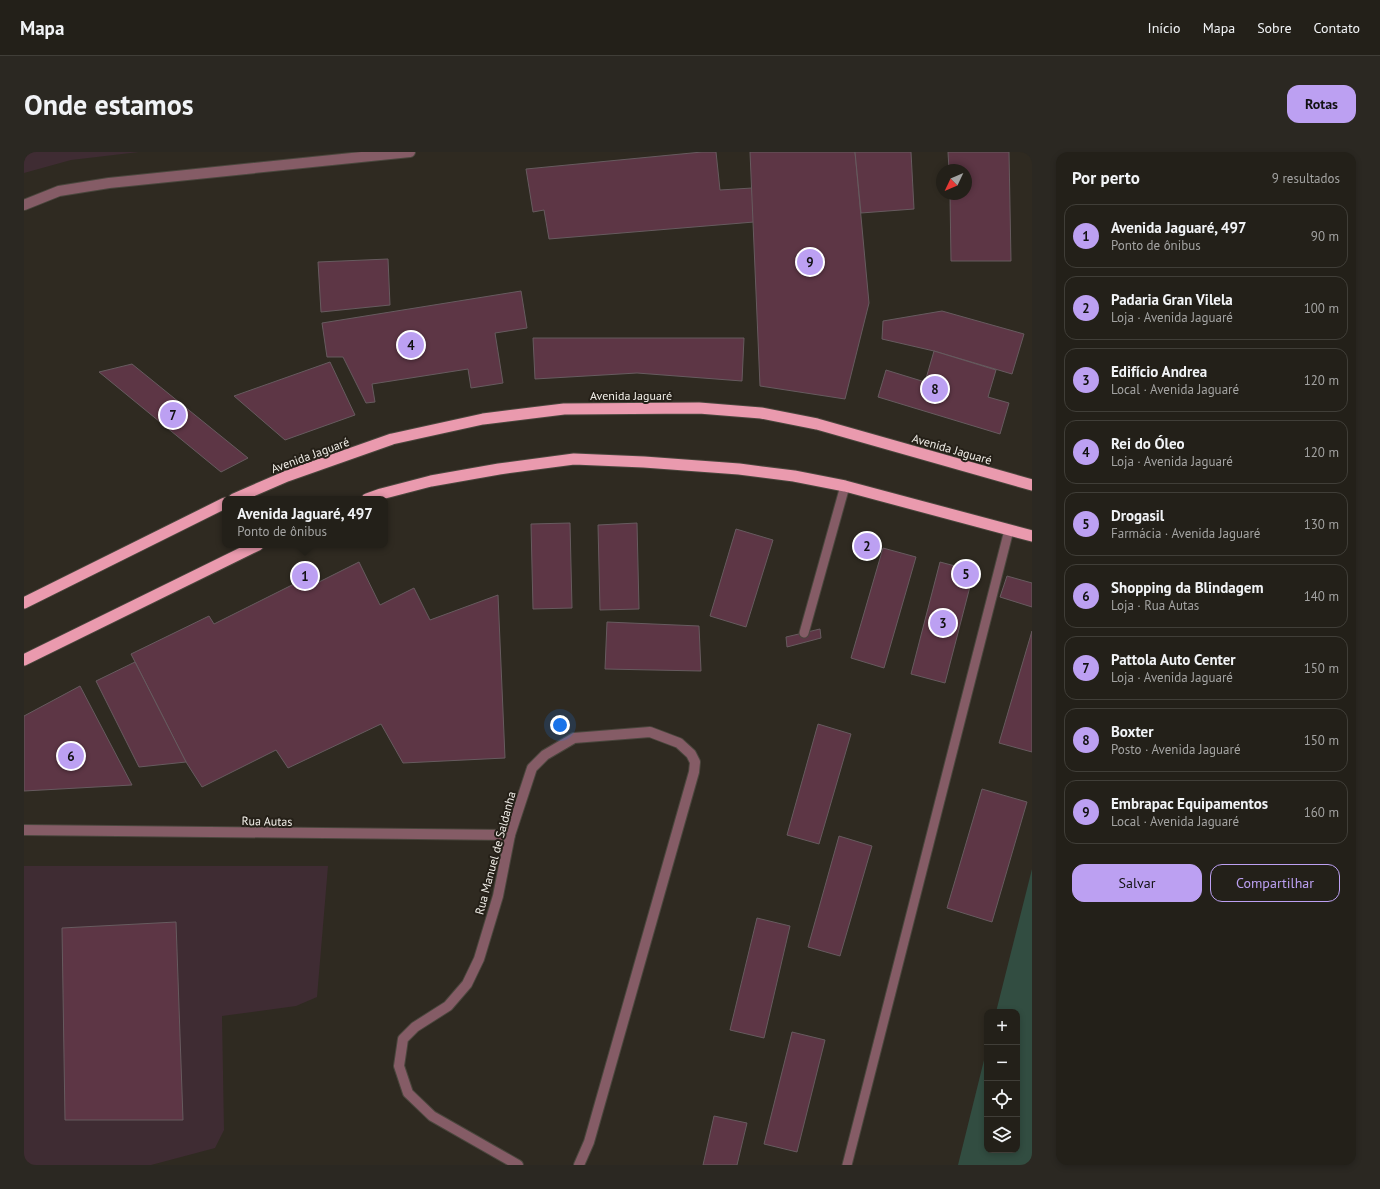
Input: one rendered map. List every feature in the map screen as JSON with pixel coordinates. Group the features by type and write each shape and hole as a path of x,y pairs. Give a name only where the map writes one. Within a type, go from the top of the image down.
{"highway":[{"name":"Avenida Jaguaré","path":"241,496 287,476 392,439 483,419 564,409 699,408 761,413 817,424 1032,486"},
{"path":"375,496 430,481 498,469 574,459 739,469 794,476 845,486 1032,536"},
{"path":"24,603 222,504"},
{"path":"24,660 252,548"}],"street":[{"path":"24,205 59,191 109,183 410,152"},
{"name":"Rua Manuel de Saldanha","path":"518,1165 432,1116 408,1093 399,1066 403,1039 414,1027 448,1006 467,984 480,959 498,896 510,835 532,768 545,755 574,738 650,732 679,743 691,754 695,762 694,772 591,1135 579,1165"},
{"name":"Rua Autas","path":"24,830 510,835"}],"lane":[{"path":"804,633 845,486"},
{"path":"847,1165 1009,530"}],"shaded area":[{"path":"24,152 139,152 71,160 24,173"},
{"path":"24,866 328,866 317,997 296,1006 222,1016 224,1130 215,1148 151,1165 24,1165"}],"green space":[{"path":"1032,869 1032,1165 958,1165 984,1060 984,1153 1020,1153 1020,1009 997,1009"}],"building":[{"path":"702,152 716,152 720,190 752,188 754,222 549,239 544,210 533,212 526,169"},
{"path":"750,152 855,152 869,303 845,399 760,386"},
{"path":"855,152 911,152 914,209 861,213"},
{"path":"948,152 1009,152 1011,261 951,261 950,200 972,200 972,164 949,164"},
{"path":"388,259 390,305 321,312 318,262"},
{"path":"521,291 527,328 495,333 503,383 471,388 468,369 372,384 375,402 366,403 343,357 327,357 322,323"},
{"path":"942,311 1024,334 1012,374 934,351 882,339 883,321"},
{"path":"533,338 744,338 742,381 637,373 535,379"},
{"path":"934,351 996,370 988,397 1009,403 1000,434 878,397 886,370 925,382"},
{"path":"330,362 355,415 285,440 234,396"},
{"path":"132,364 248,458 221,472 99,372"},
{"path":"570,523 572,608 533,609 531,524"},
{"path":"637,523 639,609 600,610 598,525"},
{"path":"736,529 773,540 746,627 710,616"},
{"path":"883,548 916,557 884,668 851,658"},
{"path":"359,562 380,605 414,588 430,620 498,595 505,758 403,763 381,724 288,768 276,750 202,787 186,762 131,654 209,616 214,624 306,578 311,586"},
{"path":"940,562 974,571 945,683 911,674"},
{"path":"1007,576 1032,583 1032,607 1000,597"},
{"path":"607,622 699,626 701,671 605,669"},
{"path":"820,629 821,638 787,647 786,637"},
{"path":"1032,631 1032,752 999,743"},
{"path":"135,662 186,762 139,767 96,681"},
{"path":"80,686 132,785 24,791 24,716"},
{"path":"818,724 851,734 819,844 787,835"},
{"path":"982,789 1027,802 992,922 947,908"},
{"path":"839,836 872,846 840,956 808,947"},
{"path":"757,918 790,926 764,1038 730,1030"},
{"path":"176,922 183,1120 65,1120 62,928"},
{"path":"792,1032 825,1040 797,1152 764,1144"},
{"path":"714,1116 747,1123 737,1165 703,1165"}],"place":[{"name":"Embrapac Equipamentos","path":"810,262"},
{"name":"Rei do Óleo","path":"411,345"},
{"name":"Boxter","path":"935,389"},
{"name":"Pattola Auto Center","path":"173,415"},
{"name":"Padaria Gran Vilela","path":"867,546"},
{"name":"Drogasil","path":"966,574"},
{"name":"Avenida Jaguaré, 497","path":"305,576"},
{"name":"Edifício Andrea","path":"943,623"},
{"name":"Shopping da Blindagem","path":"71,756"}]}
